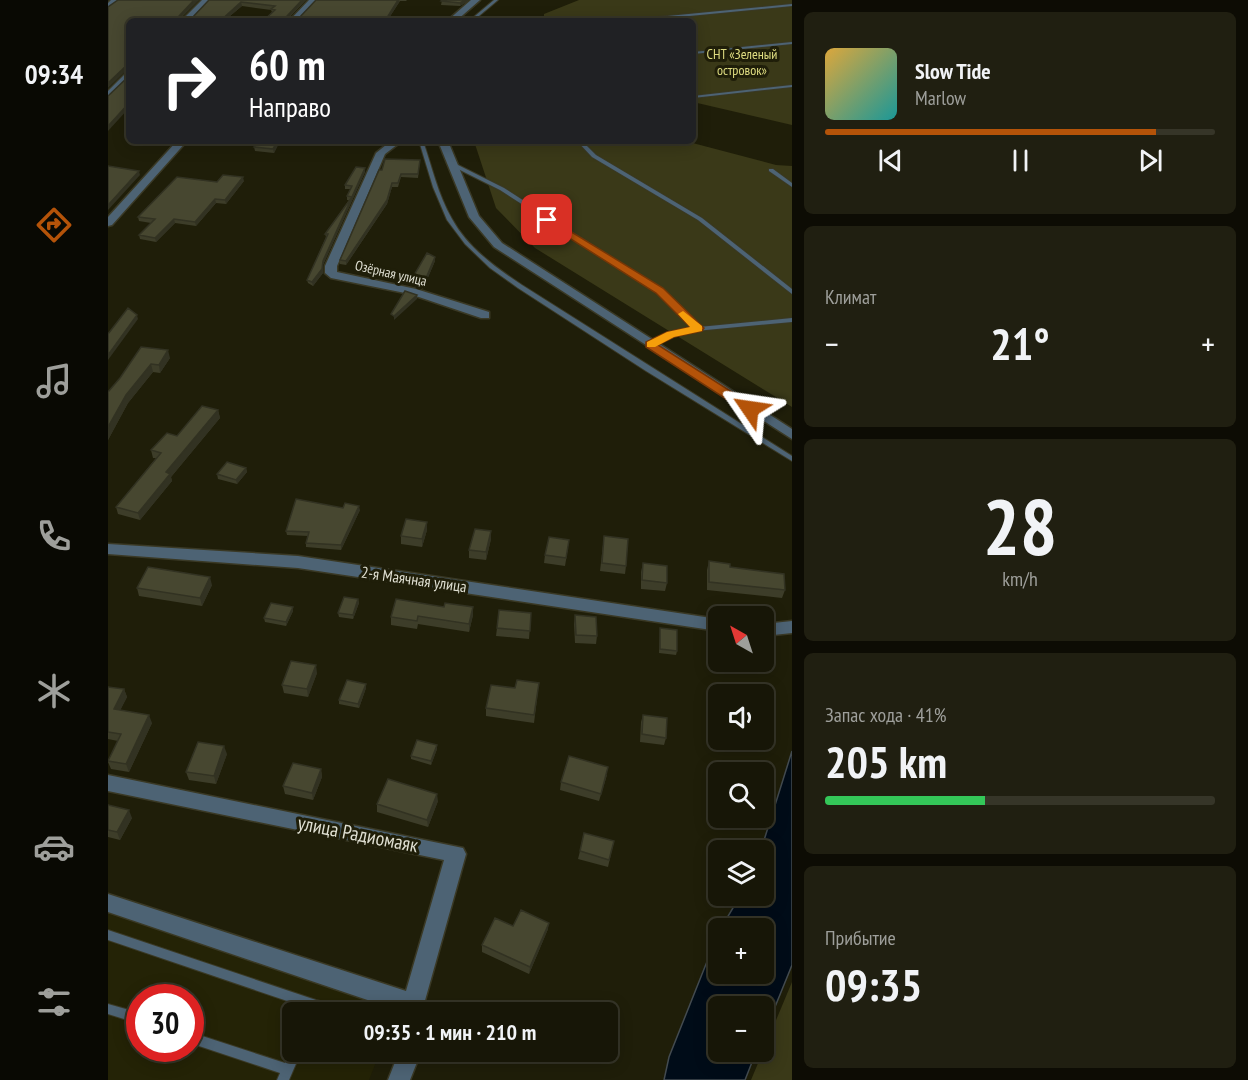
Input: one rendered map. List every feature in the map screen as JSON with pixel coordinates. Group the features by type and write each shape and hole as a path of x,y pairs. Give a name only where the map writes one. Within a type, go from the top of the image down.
{"street":[{"path":"108,7 116,0"},
{"path":"188,18 206,0"},
{"path":"296,18 313,0"},
{"path":"455,18 476,0"},
{"path":"108,96 125,75"},
{"path":"108,223 179,144"},
{"name":"Озёрная улица","path":"393,144 381,153 331,266 331,273 335,276 412,291 485,315"},
{"path":"444,144 474,217 498,245 792,435"},
{"name":"2-я Маячная улица","path":"108,549 298,562 708,624"},
{"path":"774,629 792,627"},
{"name":"улица Радиомаяк","path":"108,783 456,854 415,1002"},
{"path":"108,903 396,1002"},
{"path":"399,1080 406,1062"}],"lane":[{"path":"474,18 482,9 496,0"},
{"path":"657,18 792,5"},
{"path":"696,53 792,43"},
{"path":"696,97 792,86"},
{"path":"422,144 437,194 447,216 456,231 483,259 642,366 792,459"},
{"path":"582,144 594,156 700,219 792,292"},
{"path":"452,164 502,189 660,291 698,328"},
{"path":"771,170 792,185"},
{"path":"650,345 671,334 698,328 792,320"},
{"path":"108,935 307,1002"},
{"path":"108,1009 126,1015"},
{"path":"204,1043 285,1075"}],"shaded area":[{"path":"792,751 792,965 774,1009 774,996 708,996 708,1062 752,1062 745,1080 664,1080 669,1057 708,959 708,984 774,984 774,918 727,918 734,906 774,906 774,840 764,840 768,828 774,828 774,808"},
{"path":"108,906 384,1002 282,1002 282,1062 376,1062 369,1080 108,1080"}],"green space":[{"name":"СНТ «Зеленый островок»","path":"579,0 792,0 792,125 696,103 696,18 544,18 544,14"},
{"path":"475,144 696,144 776,165 792,166 792,407 535,248 496,208"},
{"path":"792,982 792,1080 751,1080 759,1062 774,1062 774,1025"}],"building":[{"path":"118,0 194,0 179,18 126,18 126,66 108,83 108,7"},
{"path":"209,0 302,0 287,18 266,18 275,10 271,9 275,6 241,2 223,18 192,18"},
{"path":"316,0 398,0 387,18 299,18"},
{"path":"442,0 465,0 460,3"},
{"path":"126,79 126,106 108,126 108,96"},
{"path":"256,144 276,144 273,149 254,147"},
{"path":"385,159 420,160 418,174 401,174 398,183 392,183 387,200 346,261 340,260 379,170 382,170"},
{"path":"108,166 139,171 108,205"},
{"path":"356,167 365,168 352,197 347,196 352,186 345,185"},
{"path":"223,175 243,177 225,200 215,199 195,222 174,219 155,238 139,235 155,219 138,217 177,177 217,182"},
{"path":"352,197 323,261 322,269 312,282 307,280 328,234 325,234"},
{"path":"427,253 435,257 423,285 410,282"},
{"path":"405,291 417,295 394,316 391,314"},
{"path":"128,308 137,315 108,355 108,334"},
{"path":"141,347 168,350 159,365 151,364 126,395 108,427 108,392"},
{"path":"202,406 218,410 166,472 170,474 138,513 116,507 161,453 151,450 167,433 177,436"},
{"path":"227,462 246,468 236,480 217,474"},
{"path":"296,499 343,508 345,503 359,506 341,545 306,543 309,532 286,531"},
{"path":"406,519 427,522 422,539 401,536"},
{"path":"475,529 491,531 486,552 469,550"},
{"path":"604,536 628,539 626,566 602,563"},
{"path":"549,537 569,540 566,558 545,555"},
{"path":"709,561 730,564 730,567 784,574 785,590 709,582"},
{"path":"643,563 667,566 667,583 642,580"},
{"path":"148,567 210,577 200,598 137,588"},
{"path":"344,597 358,599 353,615 338,613"},
{"path":"396,599 444,607 445,603 473,607 469,624 418,616 417,621 391,617"},
{"path":"271,603 293,607 286,622 264,618"},
{"path":"499,610 531,613 530,631 497,628"},
{"path":"575,615 596,617 597,636 576,635"},
{"path":"660,628 677,630 677,651 660,649"},
{"path":"291,661 316,665 307,689 282,685"},
{"path":"347,680 366,684 358,704 339,700"},
{"path":"517,680 539,683 534,715 486,708 491,685 515,688"},
{"path":"108,687 124,689 114,709 149,715 126,764 108,761 121,734 108,732"},
{"path":"643,715 667,718 666,738 642,734"},
{"path":"417,740 437,745 431,761 411,756"},
{"path":"198,742 224,746 214,776 186,772"},
{"path":"569,756 608,767 601,794 561,782"},
{"path":"293,763 321,769 312,793 283,786"},
{"path":"388,779 437,794 427,820 377,804"},
{"path":"108,805 129,810 117,832 108,830"},
{"path":"584,833 614,841 609,860 580,851"},
{"path":"521,910 549,923 530,967 482,945 495,918 513,926"}],"slow traffic":[{"path":"651,344 671,334 698,328 683,314"}],"route":[{"path":"547,220 660,291 698,328 671,334 650,345 750,409"}]}
